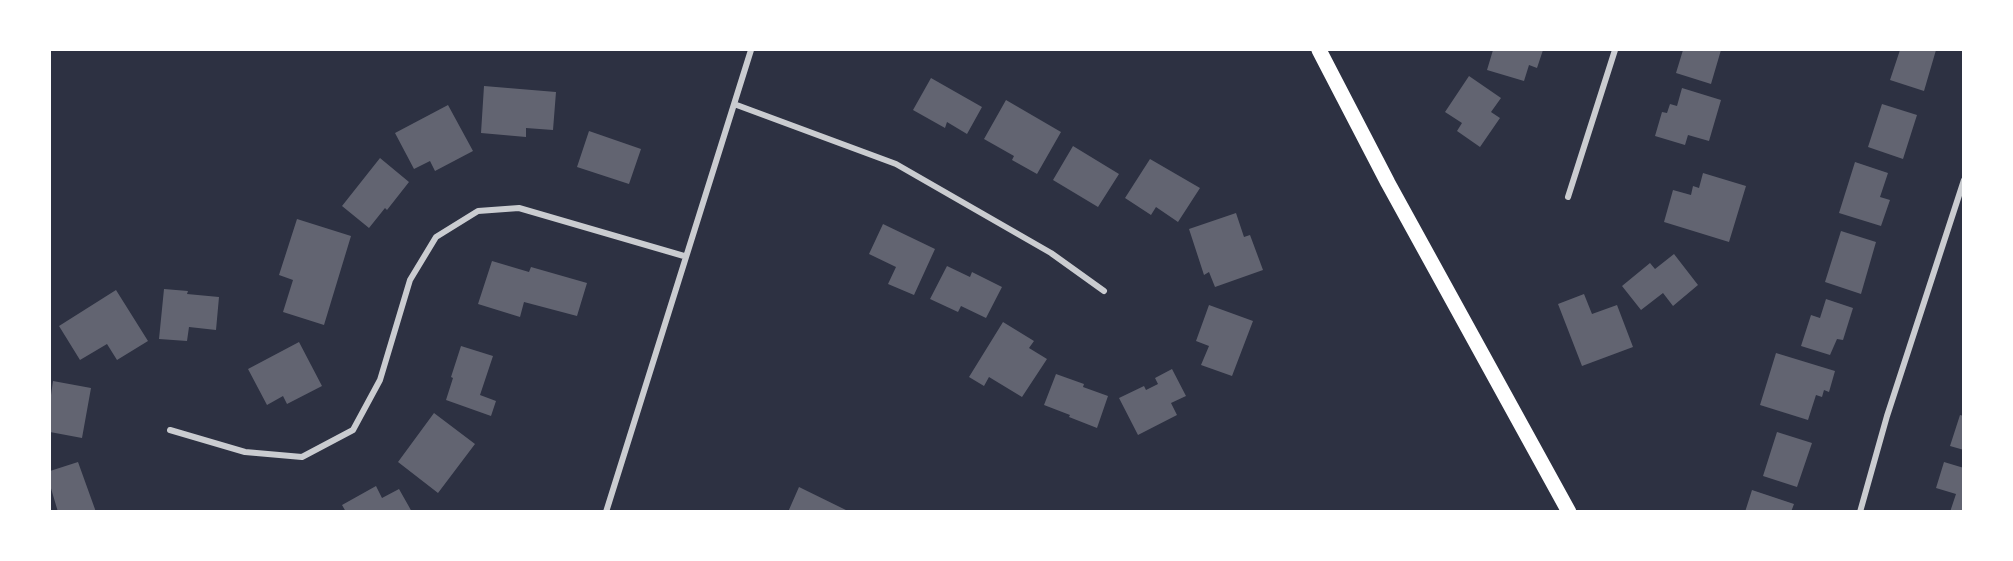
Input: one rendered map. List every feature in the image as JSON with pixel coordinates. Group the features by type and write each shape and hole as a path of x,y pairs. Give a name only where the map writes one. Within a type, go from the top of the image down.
{"main road":[{"path":"1319,50 1388,183 1569,512"}],"street":[{"path":"606,512 684,256 751,50"},
{"path":"1568,197 1615,50"},
{"path":"734,105 896,164 1051,253 1104,291"},
{"path":"1860,512 1887,416 1964,180"},
{"path":"170,430 245,452 302,457 353,430 380,380 410,280 436,237 478,211 519,208 684,256"}],"building":[{"path":"1493,50 1543,50 1537,68 1529,65 1524,81 1487,70"},
{"path":"1683,50 1721,50 1711,84 1676,73"},
{"path":"1900,50 1936,50 1924,91 1890,80"},
{"path":"1469,76 1501,98 1491,112 1500,118 1480,147 1457,131 1462,123 1445,112"},
{"path":"931,78 982,107 967,134 947,122 945,128 913,110"},
{"path":"484,86 556,92 553,130 526,128 526,137 481,133"},
{"path":"1682,88 1721,100 1709,141 1688,135 1685,145 1655,136 1662,112 1667,113 1670,104 1677,106"},
{"path":"1006,100 1061,132 1037,174 1012,160 1014,156 984,139"},
{"path":"1882,104 1917,115 1903,159 1868,147"},
{"path":"448,105 473,151 435,171 430,161 414,169 395,133"},
{"path":"589,131 641,149 629,184 577,167"},
{"path":"1073,146 1119,174 1098,207 1053,180"},
{"path":"380,158 409,182 369,228 342,206"},
{"path":"1150,159 1200,188 1178,222 1156,207 1151,215 1125,198"},
{"path":"1855,162 1888,173 1880,197 1890,200 1881,226 1839,213"},
{"path":"1703,173 1746,186 1729,242 1664,222 1673,190 1691,195 1693,186 1699,188"},
{"path":"1236,213 1244,237 1250,235 1263,270 1215,287 1209,272 1204,275 1189,229"},
{"path":"297,219 351,236 324,325 283,312 293,280 279,275"},
{"path":"883,224 935,249 914,295 888,284 896,267 869,254"},
{"path":"1841,231 1876,242 1861,294 1825,282"},
{"path":"1674,254 1698,285 1673,306 1663,293 1641,310 1622,286 1650,263 1655,269"},
{"path":"492,261 529,272 531,267 587,283 577,316 524,302 520,317 478,304"},
{"path":"947,266 970,277 972,272 1002,287 986,318 961,306 958,312 930,299"},
{"path":"164,289 219,297 216,330 189,327 187,341 159,339"},
{"path":"116,290 148,341 117,360 107,344 80,360 59,326"},
{"path":"1584,294 1592,314 1617,305 1633,347 1582,366 1558,304"},
{"path":"1826,299 1853,308 1843,340 1837,339 1830,355 1801,346 1811,315 1820,318"},
{"path":"1209,305 1253,321 1232,376 1201,365 1209,346 1196,341"},
{"path":"1003,322 1034,341 1029,348 1047,359 1022,397 989,377 984,386 969,377"},
{"path":"299,342 322,386 287,404 283,396 267,405 248,369"},
{"path":"461,346 493,356 480,395 496,401 491,416 446,400"},
{"path":"1776,353 1835,371 1829,392 1824,390 1822,397 1816,395 1808,420 1760,405"},
{"path":"1172,369 1186,396 1171,403 1177,415 1138,435 1119,398 1144,386 1146,390 1158,384 1155,378"},
{"path":"1056,374 1108,396 1097,428 1044,405"},
{"path":"53,381 91,388 82,438 50,432"},
{"path":"434,413 475,444 438,493 398,462"},
{"path":"1960,415 1964,416 1964,450 1950,446"},
{"path":"1777,432 1812,443 1797,487 1763,476"},
{"path":"78,462 96,512 58,512 50,485 50,471"},
{"path":"1944,462 1964,468 1964,512 1950,512 1956,494 1936,488"},
{"path":"376,486 382,498 399,489 412,512 346,512 342,505"},
{"path":"799,487 850,512 788,512"},
{"path":"1752,490 1794,504 1791,512 1745,512"}]}
